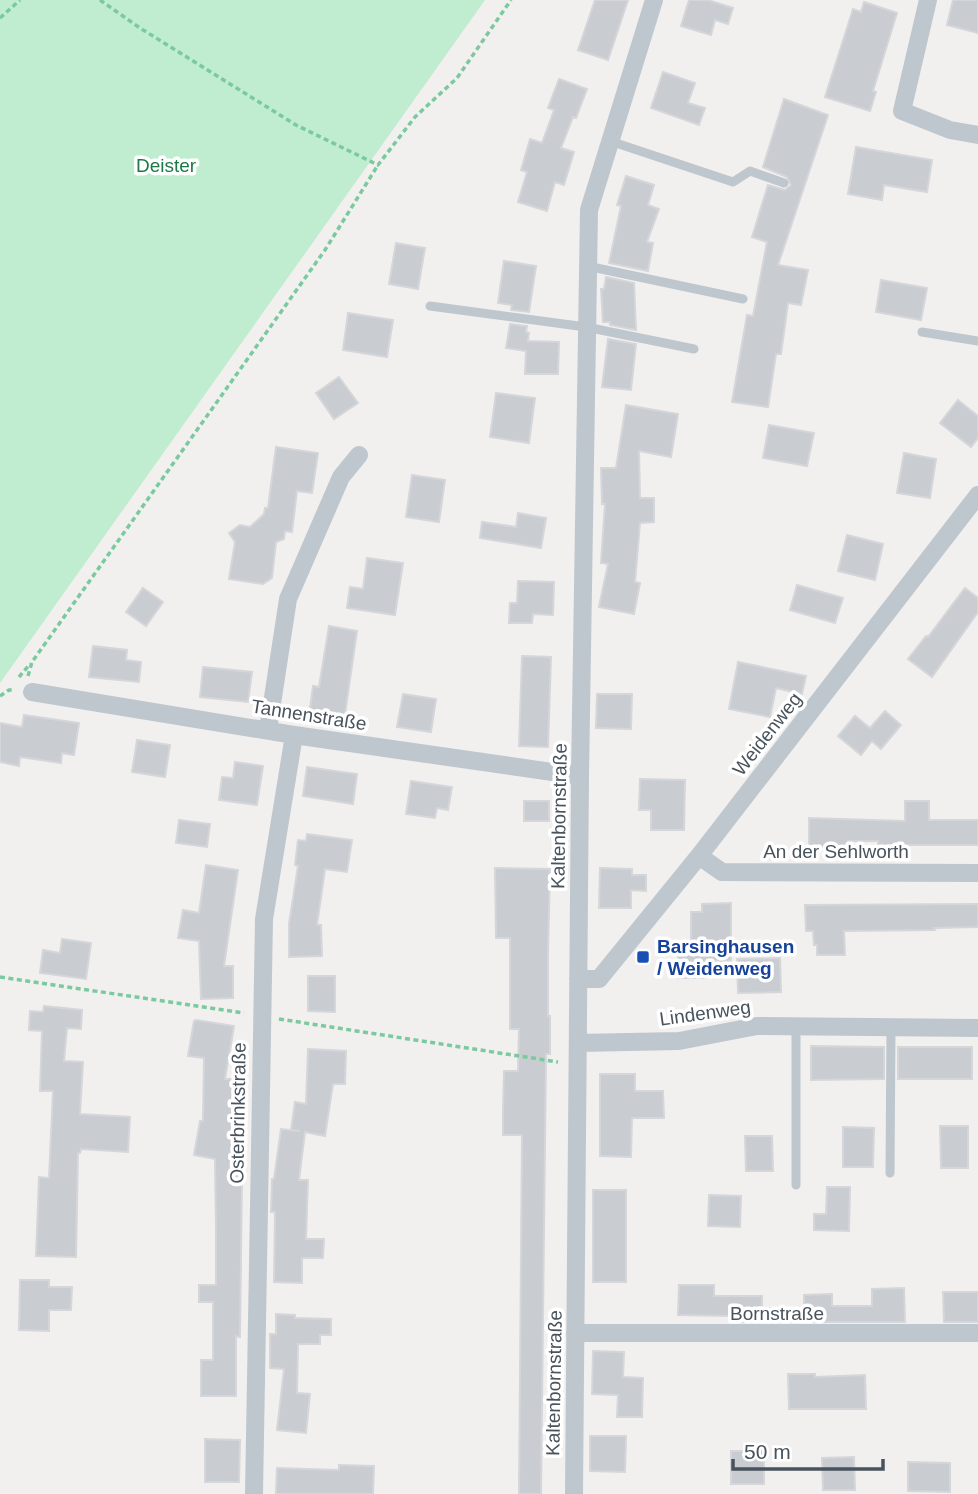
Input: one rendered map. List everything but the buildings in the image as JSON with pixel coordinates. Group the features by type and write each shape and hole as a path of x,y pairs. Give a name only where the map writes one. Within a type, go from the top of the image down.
{"street":[{"name":"Kaltenbornstraße","path":"573,1494 589,210 654,0"},
{"path":"928,0 902,111 950,130 978,135"},
{"path":"268,730 288,599 341,477 359,455"},
{"name":"Weidenweg","path":"578,979 599,979 699,856 978,495"},
{"name":"Tannenstraße","path":"32,692 294,735 580,776"},
{"name":"Osterbrinkstraße","path":"254,1494 264,919 294,735"},
{"name":"An der Sehlworth","path":"699,856 722,872 978,873"},
{"name":"Lindenweg","path":"578,1043 679,1041 757,1026 978,1028"},
{"name":"Bornstraße","path":"575,1333 978,1333"}],"lane":[{"path":"610,141 733,182 750,171 784,183"},
{"path":"587,266 743,299"},
{"path":"430,306 586,327 694,349"},
{"path":"922,332 978,341"},
{"path":"796,1025 796,1185"},
{"path":"890,1173 891,1027"}],"path":[{"path":"0,18 20,0"},
{"path":"100,0 296,125 378,165"},
{"path":"32,692 27,678 32,662 325,250 378,165 415,117 457,78 511,0"},
{"path":"0,978 579,1065"}],"green space":[{"name":"Deister","path":"0,0 485,0 0,683"}],"place":[{"name":"Barsinghausen / Weidenweg","path":"643,957"}]}
